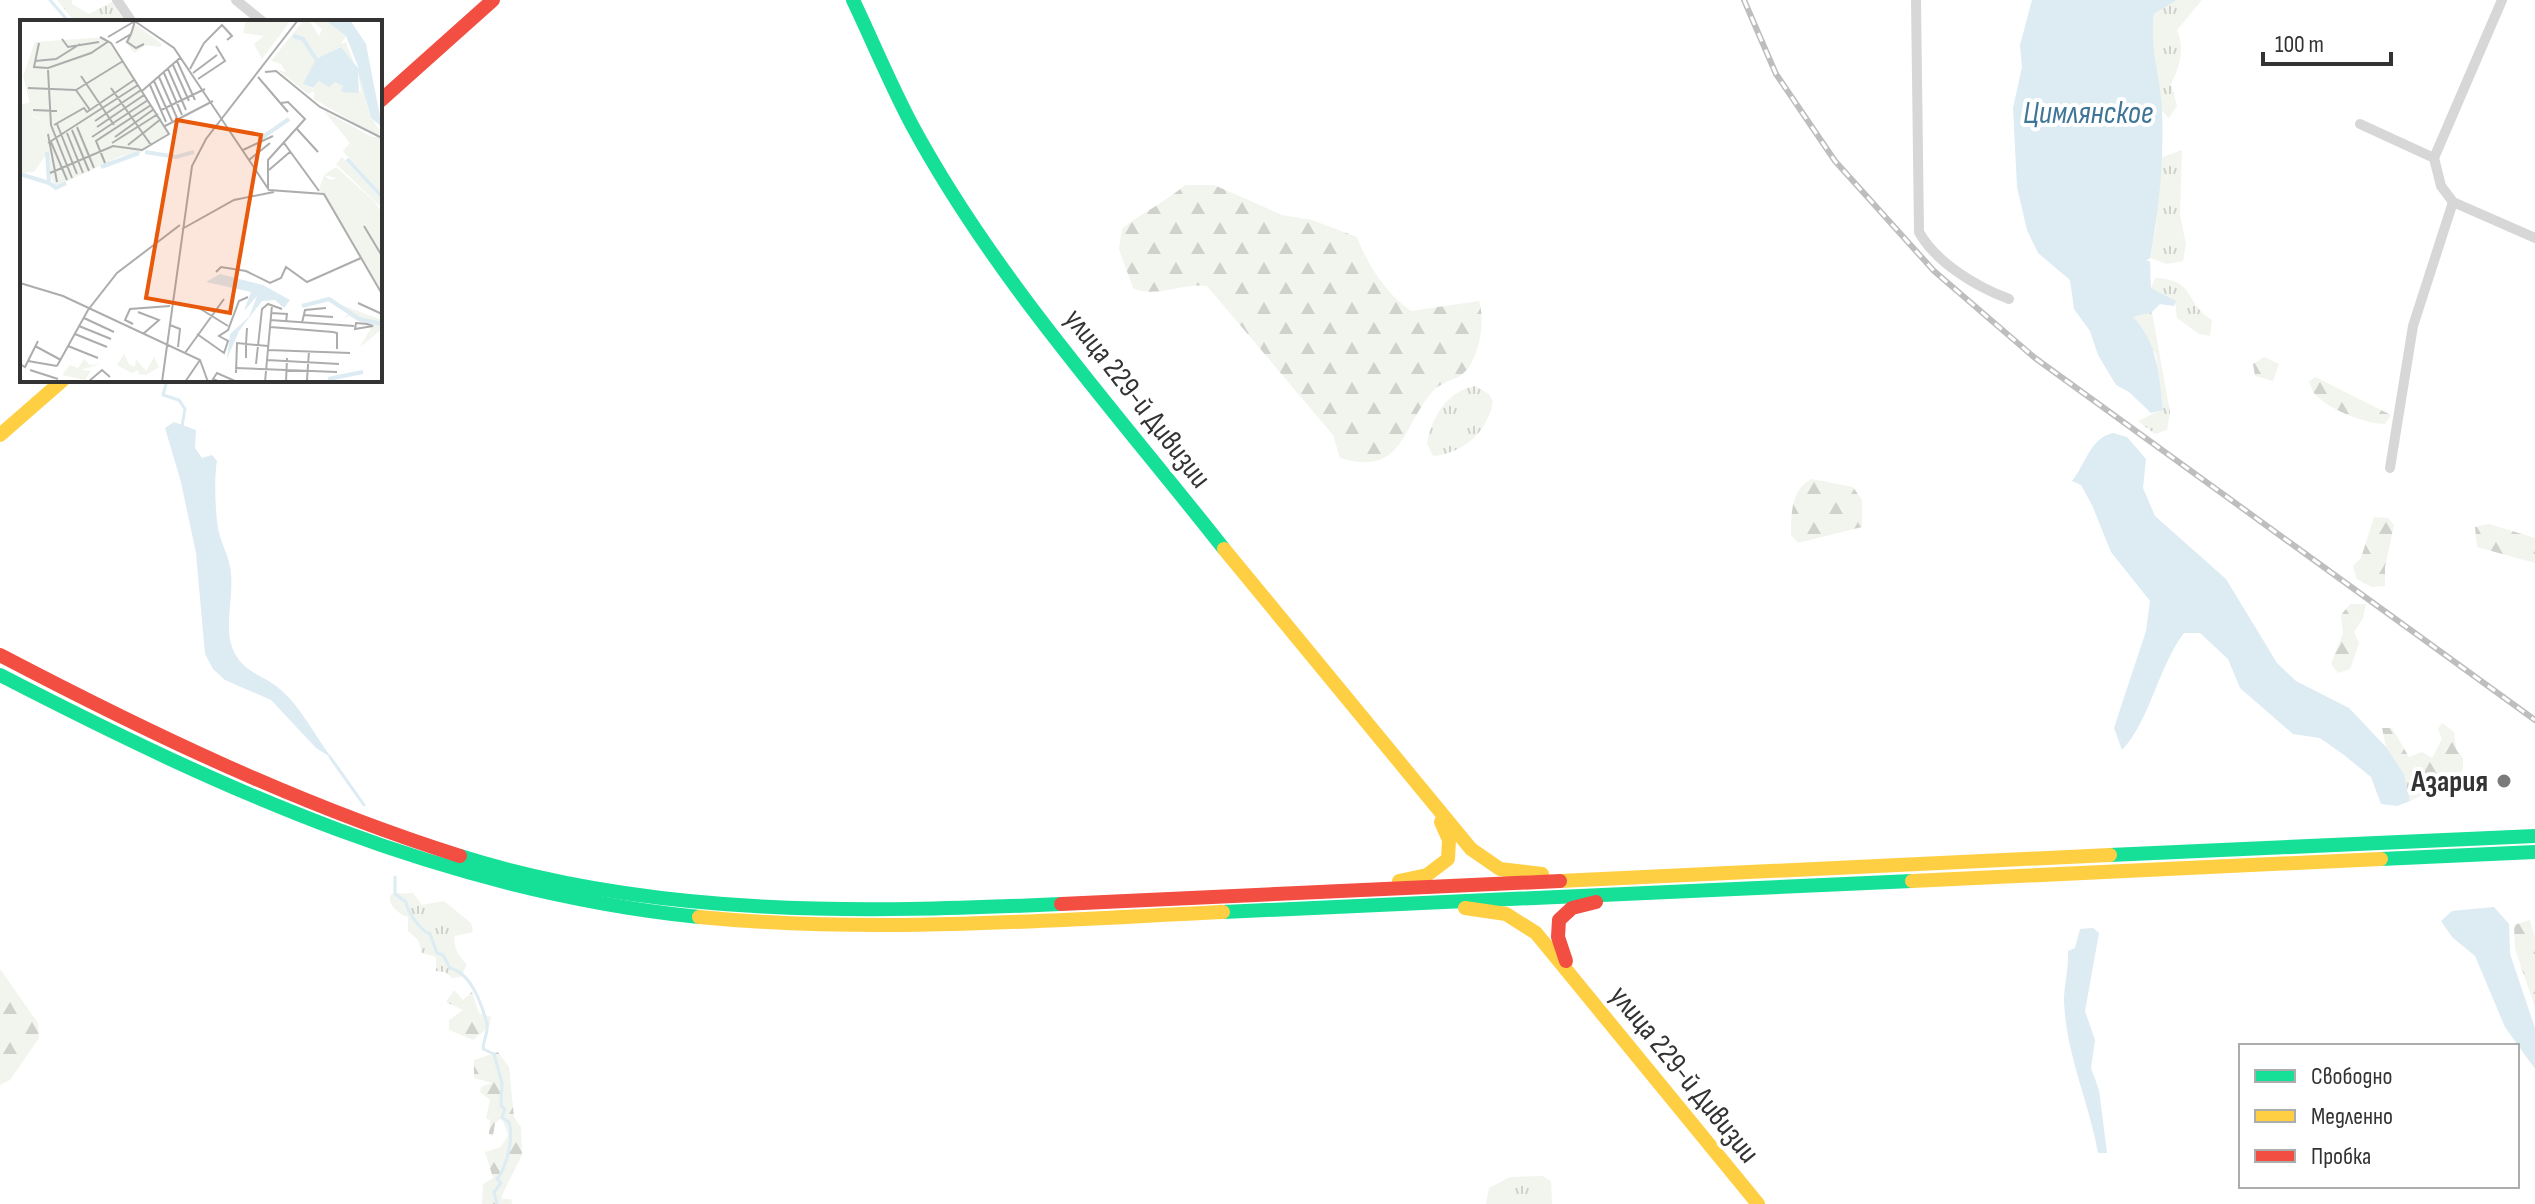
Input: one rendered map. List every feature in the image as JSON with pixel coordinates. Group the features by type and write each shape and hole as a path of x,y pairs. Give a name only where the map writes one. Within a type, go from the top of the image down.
{"main road":[{"path":"382,99 493,0"},
{"name":"улица 229-й Дивизии","path":"853,0 913,127 970,219 1031,305 1229,555 1428,797"},
{"path":"0,435 61,382"},
{"path":"0,655 186,752 285,796 408,841 520,872 642,895 781,908 928,908 1081,903 2535,836"},
{"path":"0,675 179,767 323,827 470,876 597,904 735,921 868,925 2535,852"},
{"path":"1428,797 1478,856 1508,871 1545,875 1670,869 1743,872"},
{"path":"1081,903 1185,891 1415,879 1440,868 1450,854 1446,832 1428,797"},
{"path":"1573,976 1561,950 1556,926 1562,913 1580,904 1818,892 1898,881"},
{"path":"1306,908 1358,912 1462,908 1495,911 1527,925 1573,976"},
{"name":"улица 229-й Дивизии","path":"1573,976 1758,1204"}],"street":[{"path":"117,0 131,20"},
{"path":"236,0 261,20"},
{"path":"1916,0 1919,232 1925,243 1981,288 2009,299"},
{"path":"2502,0 2434,158 2441,186 2453,202 2535,238"},
{"path":"2360,124 2434,158"},
{"path":"2390,468 2413,326 2453,202"}],"green space":[{"path":"57,0 72,0 72,4 89,14 112,2 124,20 73,20"},
{"path":"2177,0 2202,0 2177,30 2181,44 2180,58 2171,84 2177,106 2169,118 2162,111 2152,33 2154,14"},
{"path":"2182,150 2180,215 2186,244 2183,261 2167,264 2150,258 2156,227 2160,158"},
{"path":"1185,185 1214,185 1282,215 1312,220 1357,237 1379,278 1411,311 1479,301 1481,330 1472,362 1460,376 1433,391 1389,455 1377,461 1361,462 1340,458 1333,435 1207,286 1151,292 1133,288 1119,249 1122,229"},
{"path":"2155,278 2184,287 2212,320 2210,336 2199,334 2177,318 2175,301 2151,288"},
{"path":"2152,312 2170,412 2167,430 2155,434 2138,421 2163,409 2156,355 2133,317"},
{"path":"2264,357 2279,364 2273,381 2255,376 2253,364"},
{"path":"2315,377 2391,415 2385,424 2341,412 2316,395 2309,382"},
{"path":"1475,386 1489,394 1493,402 1485,423 1464,446 1433,456 1427,443 1437,415 1456,393"},
{"path":"1811,479 1853,487 1862,500 1862,527 1798,543 1791,535 1794,503 1799,489"},
{"path":"2374,517 2388,518 2394,525 2385,567 2385,586 2372,587 2357,579 2353,566 2361,558"},
{"path":"2489,524 2535,538 2535,563 2477,547 2475,527"},
{"path":"2350,604 2366,604 2363,618 2354,632 2359,643 2350,669 2338,673 2331,664 2343,633 2341,615"},
{"path":"2442,723 2454,732 2456,749 2463,758 2463,769 2452,785 2438,787 2410,801 2404,774 2386,747 2382,728 2392,728 2409,757 2422,752 2432,758 2442,739 2438,729"},
{"path":"413,893 422,905 444,901 471,923 473,932 455,936 457,952 467,964 461,977 452,978 445,972 436,971 436,957 422,953 418,940 408,931 408,917 397,911 390,902 391,894"},
{"path":"2530,920 2535,938 2535,1007 2515,949 2514,925"},
{"path":"0,969 38,1023 39,1038 10,1080 0,1085"},
{"path":"454,990 463,1000 472,992 479,1013 491,1017 489,1027 473,1040 449,1030 449,1020 463,1010 446,1002"},
{"path":"498,1052 509,1067 514,1117 521,1127 522,1155 502,1195 502,1199 511,1199 512,1204 482,1204 483,1184 493,1178 485,1152 501,1147 508,1135 502,1118 495,1123 493,1136 489,1134 490,1120 486,1118 490,1100 480,1092 481,1087 492,1083 474,1078 474,1060"},
{"path":"1542,1176 1551,1181 1552,1204 1486,1204 1489,1188 1510,1177"}],"water":[{"name":"Цимлянское","path":"2032,0 2177,0 2154,14 2153,38 2161,99 2162,148 2156,222 2150,258 2146,261 2150,261 2151,288 2176,301 2174,306 2160,304 2152,312 2133,317 2152,349 2163,410 2151,413 2129,392 2116,385 2098,355 2090,331 2074,309 2070,280 2038,253 2027,230 2017,187 2013,108 2022,67 2020,45"},
{"path":"174,422 196,430 195,448 202,458 212,455 217,461 217,517 230,569 229,627 232,648 245,666 285,693 332,758 316,748 271,700 225,680 213,669 205,654 196,553 181,482 165,428"},
{"path":"2113,433 2127,437 2146,459 2143,488 2155,516 2226,579 2277,663 2296,681 2349,708 2386,747 2404,774 2410,801 2397,806 2381,804 2371,777 2344,755 2320,738 2293,734 2240,688 2228,659 2200,633 2184,633 2167,662 2140,724 2122,750 2114,728 2146,631 2150,601 2111,552 2092,505 2081,485 2072,481 2099,440"},
{"path":"2494,907 2509,924 2510,954 2535,1028 2535,1069 2505,1027 2475,956 2452,937 2441,921 2452,911"},
{"path":"2093,928 2099,933 2085,1011 2095,1040 2091,1068 2099,1090 2107,1153 2098,1153 2073,1059 2064,1001 2068,951 2075,948 2080,929"}],"waterway":[{"path":"50,0 67,20"},
{"path":"166,382 163,395 179,400 185,409 182,426"},
{"path":"330,757 364,805"},
{"path":"395,877 395,894 406,902 415,921 430,934 437,953 443,955 450,968 470,983 485,1016 487,1026 483,1049 494,1054 502,1083 501,1106 505,1109 502,1118 509,1122 511,1136 509,1152 497,1179 501,1183 494,1192 497,1204"}],"railway":[{"path":"1744,0 1776,74 1835,161 1934,271 2035,358 2535,720"}],"traffic: fast":[{"path":"853,0 913,127 982,238 1060,344 1224,549"},
{"path":"0,675 168,758 338,830 425,860 514,885 605,904 699,917"},
{"path":"2110,855 2535,836"},
{"path":"2381,859 2535,852"},
{"path":"460,856 533,876 608,890 758,906 910,909 1061,904"},
{"path":"1223,912 1912,881"}],"traffic: slow":[{"path":"0,435 61,382"},
{"path":"1224,549 1471,849 1500,869 1542,874"},
{"path":"1399,881 1427,875 1448,859 1449,840 1441,822"},
{"path":"1560,881 2110,855"},
{"path":"1912,881 2381,859"},
{"path":"1465,908 1506,914 1536,933 1758,1204"},
{"path":"699,917 830,925 895,925 1223,912"}],"traffic: jam":[{"path":"382,99 493,0"},
{"path":"0,655 112,712 283,791 460,856"},
{"path":"1061,904 1560,881"},
{"path":"1566,961 1558,937 1559,920 1572,908 1596,902"}],"place":[{"name":"Азария","path":"2504,781"}]}
